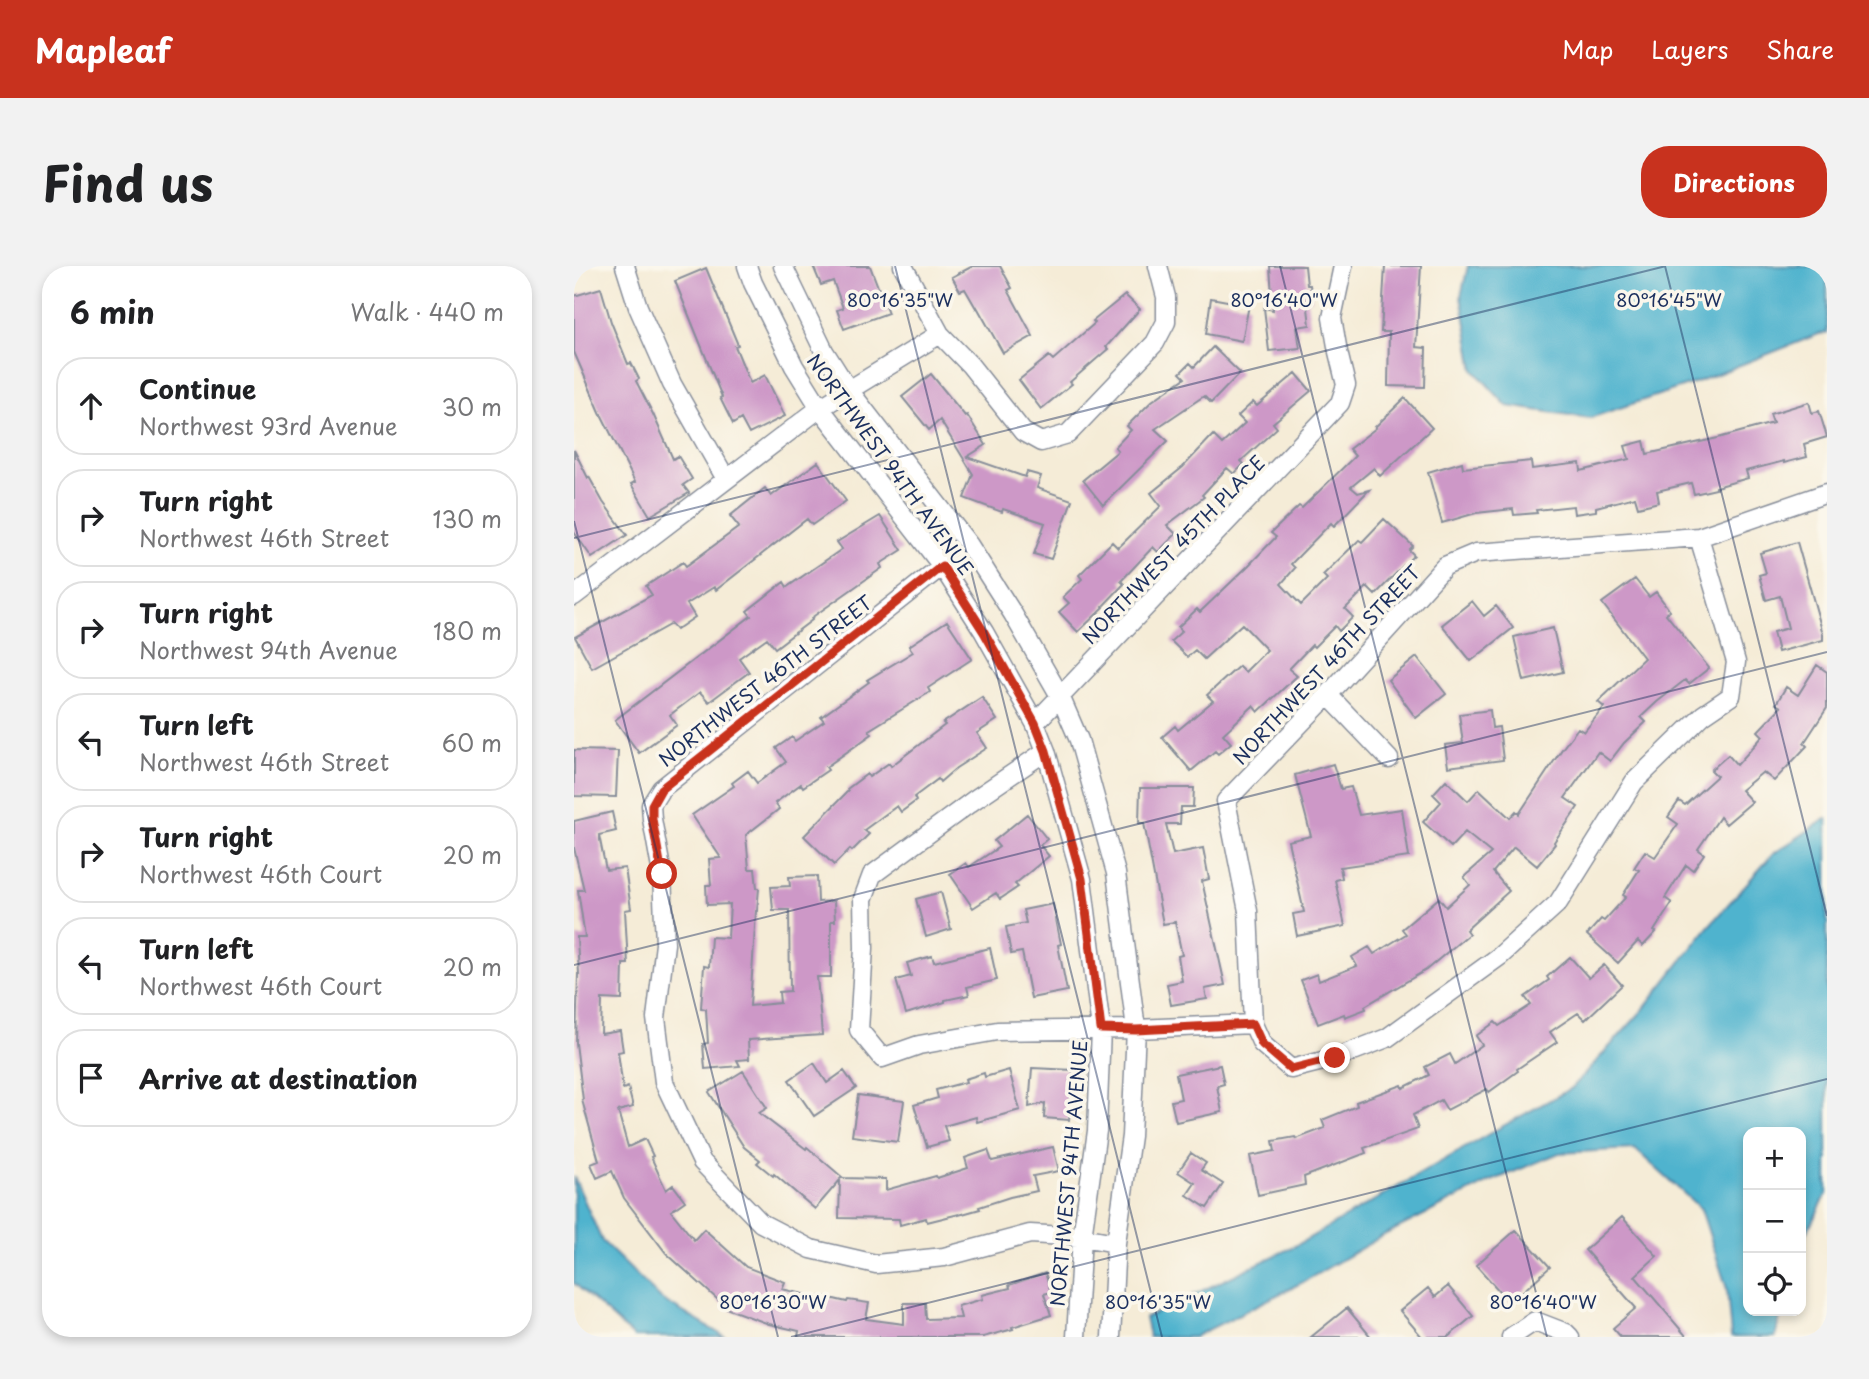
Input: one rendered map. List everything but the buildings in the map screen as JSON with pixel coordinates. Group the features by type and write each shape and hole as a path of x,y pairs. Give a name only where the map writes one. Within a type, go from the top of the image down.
{"street":[{"path":"625,266 638,307 672,384 726,479"},
{"name":"NORTHWEST 94TH AVENUE","path":"747,266 752,283 794,366 820,408 942,566 984,632 1035,723 1046,751 1082,879 1101,1029 1097,1131 1082,1237 1076,1337"},
{"name":"NORTHWEST 94TH AVENUE","path":"783,266 824,351 848,390 969,545 1013,614 1060,696 1079,740 1116,873 1136,1030 1131,1136 1116,1243 1111,1337"},
{"path":"903,266 940,334 970,365 1023,432 1041,442 1068,434 1155,343 1166,322 1166,296 1158,266"},
{"name":"NORTHWEST 45TH PLACE","path":"1035,723 1340,403 1346,385 1332,318 1343,266"},
{"path":"574,596 820,408 940,334"},
{"name":"NORTHWEST 46TH STREET","path":"1253,1024 1248,911 1226,801 1328,695 1445,566 1476,553 1699,537 1827,493"},
{"path":"1046,751 872,874 863,899 864,948 859,1030 882,1058 919,1045 998,1031 1136,1030 1253,1024 1262,1044 1291,1069 1335,1058 1387,1038 1500,956 1558,903 1634,782 1703,715 1731,696 1736,662 1699,537"},
{"name":"NORTHWEST 46TH STREET","path":"942,566 661,789 652,805 662,874 665,944 656,1018 664,1082 702,1162 761,1223 811,1249 876,1264 944,1257 1030,1234 1082,1237"},
{"path":"1328,695 1389,759"},
{"path":"1082,1237 1116,1243"},
{"path":"1511,1337 1535,1321 1568,1335"}],"water":[{"path":"1468,266 1827,266 1827,333 1697,382 1590,418 1507,406 1474,370 1461,296"},
{"path":"1827,818 1827,1193 1806,1234 1806,1127 1743,1127 1743,1316 1781,1316 1775,1337 1731,1337 1727,1289 1701,1209 1635,1149 1559,1153 1489,1182 1194,1337 1149,1337 1145,1318 1297,1245 1572,1088 1642,1011 1708,927 1773,854"},
{"path":"574,1177 602,1241 661,1299 725,1337 634,1337 574,1283"}],"route":[{"path":"662,874 652,819 652,805 661,789 942,566 984,632 1035,723 1046,751 1082,879 1101,1029 1136,1030 1253,1024 1262,1044 1291,1069 1335,1058"}]}
